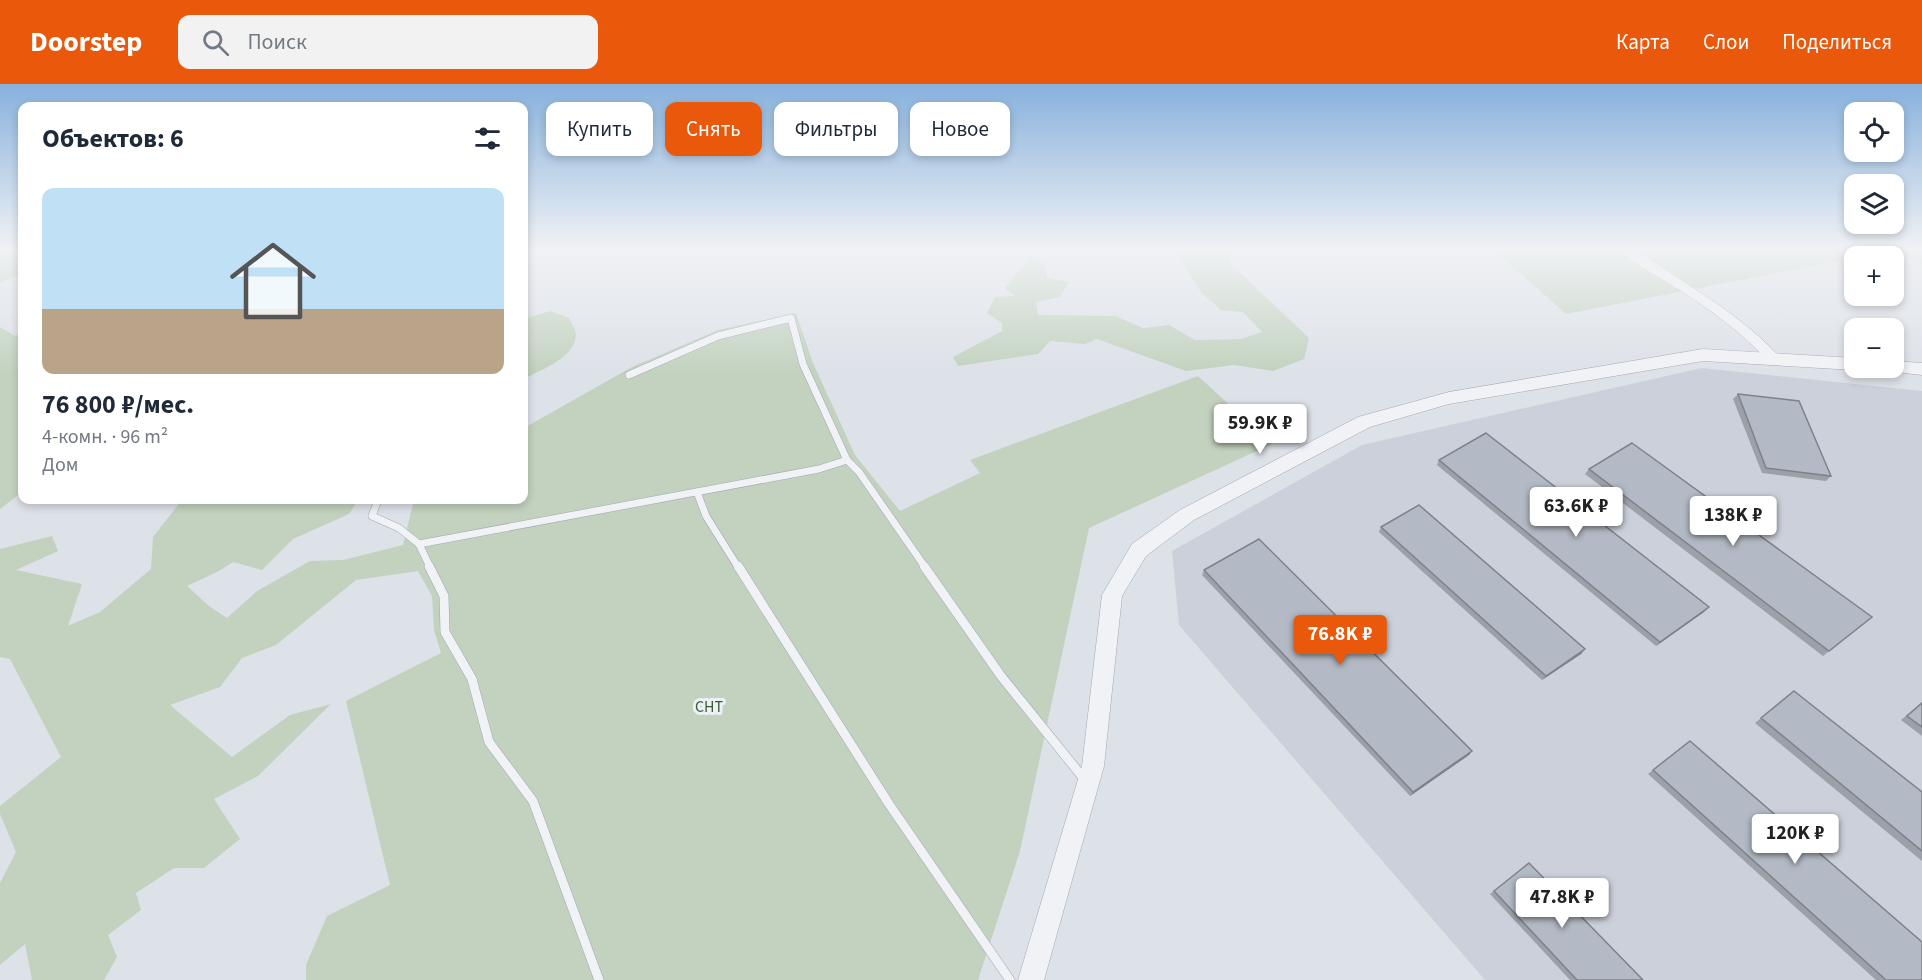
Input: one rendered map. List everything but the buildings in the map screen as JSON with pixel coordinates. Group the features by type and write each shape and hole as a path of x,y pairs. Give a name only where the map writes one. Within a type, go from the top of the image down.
{"street":[{"path":"1687,291 1762,344 1774,359"},
{"path":"1031,980 1093,766 1112,595 1139,549 1187,515 1364,422 1449,398 1703,355 1844,363"},
{"path":"1904,368 1922,369"}],"lane":[{"path":"629,375 718,336 790,318 803,364 846,460 859,472 1001,676 1088,783"},
{"path":"419,544 819,469 846,460"},
{"path":"697,492 706,516 890,804 1010,980"},
{"path":"376,504 372,516 399,528 419,544 444,596 445,632 472,679 489,742 533,801 599,980"}],"shaded area":[{"path":"1702,368 1922,391 1922,980 1485,980 1179,625 1172,551 1362,445"}],"green space":[{"path":"1009,291 1064,291 1060,297 1036,302 1038,315 1116,316 1143,328 1169,325 1195,340 1241,339 1262,332 1243,312 1221,310 1201,292 1259,291 1309,338 1304,359 1273,371 1234,365 1186,371 1097,339 1085,344 1050,341 1038,354 958,366 953,357 1002,331 1002,323 987,313 995,297 1015,296"},
{"path":"1540,291 1685,291 1566,314"},
{"path":"550,311 569,318 576,335 570,350 563,357 528,377 528,318"},
{"name":"СНТ","path":"796,313 813,363 855,455 900,511 980,473 970,460 1198,376 1272,444 1089,528 1020,851 978,980 306,980 306,965 327,916 390,885 346,701 441,653 434,630 432,596 418,571 356,580 276,645 242,658 220,687 170,705 232,757 290,715 331,704 258,776 214,799 240,839 204,868 174,868 136,893 141,910 108,935 117,957 104,980 32,980 25,944 0,965 0,883 16,852 0,814 0,806 61,757 10,659 0,657 0,549 52,536 58,551 16,570 82,584 68,626 100,612 151,569 153,537 179,504 355,504 349,514 293,539 262,570 233,562 187,586 209,606 227,618 257,591 310,561 343,560 403,545 413,504 528,504 528,426 632,367 718,330"},
{"path":"0,327 15,336 18,335 18,495 0,509"}]}
